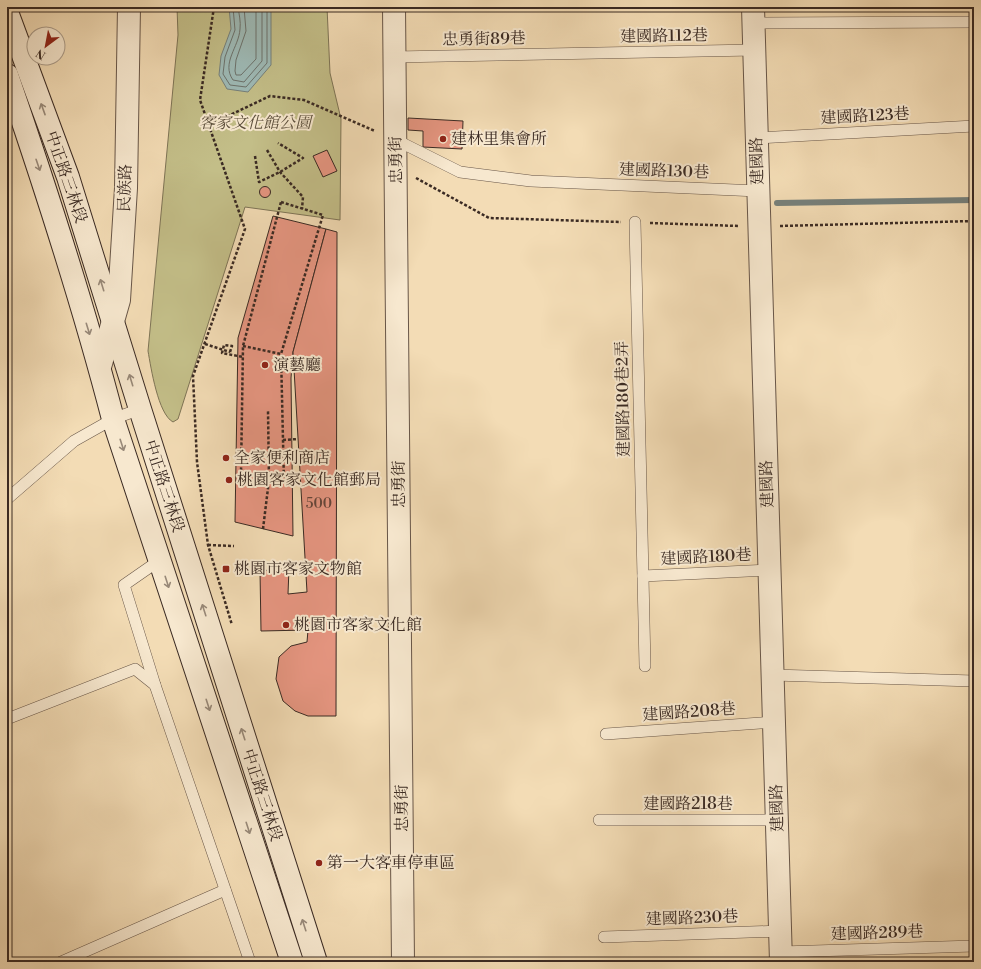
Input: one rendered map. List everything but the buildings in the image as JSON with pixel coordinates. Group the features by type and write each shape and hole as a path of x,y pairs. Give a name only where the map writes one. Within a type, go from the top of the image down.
{"street":[{"name":"民族路","path":"100,367 119,300 126,188 129,7"},
{"name":"忠勇街","path":"394,7 403,962"},
{"name":"中正路三林段","path":"7,12 68,177 140,409 316,962"},
{"name":"建國路","path":"753,15 781,957"},
{"name":"中正路三林段","path":"7,75 41,175 100,367 113,419 292,962"}],"lane":[{"path":"753,15 974,22"},
{"name":"建國路112巷","path":"574,54 754,50"},
{"name":"忠勇街89巷","path":"395,57 574,54"},
{"name":"建國路123巷","path":"757,138 974,126"},
{"name":"建國路130巷","path":"396,140 460,172 530,181 758,191"},
{"name":"建國路180巷2弄","path":"635,222 645,666"},
{"path":"7,500 74,442 113,419 140,409"},
{"path":"160,560 124,585 155,685 250,962"},
{"name":"建國路180巷","path":"643,576 770,570"},
{"path":"7,719 135,669 155,685"},
{"path":"773,675 974,680"},
{"name":"建國路208巷","path":"606,734 774,722"},
{"name":"建國路218巷","path":"600,820 777,820"},
{"path":"61,962 225,890"},
{"name":"建國路230巷","path":"604,937 780,931"},
{"name":"建國路289巷","path":"781,957 974,946"}],"path":[{"path":"214,7 200,100 245,229 193,376 197,462 208,545 233,628"},
{"path":"208,125 270,96 304,100 396,140"},
{"path":"255,156 260,182 303,158 278,143"},
{"path":"267,150 280,172 303,197 302,209"},
{"path":"396,167 489,218 760,227 974,220"},
{"path":"281,202 323,215 282,354 284,483 241,473 243,346 281,202"},
{"path":"205,344 230,352 232,346 224,345 222,352 243,357"},
{"path":"243,346 282,354"},
{"path":"263,529 269,480 268,410"},
{"path":"283,440 298,439"},
{"path":"208,545 234,546"}],"green space":[{"name":"客家文化館公園","path":"177,7 327,7 330,73 341,119 340,220 245,207 178,419 173,422 163,410 159,401 148,351 178,35"}],"water":[{"path":"229,7 271,7 271,65 248,92 227,89 219,75 221,56 231,29"}],"waterway":[{"path":"777,203 974,200"}],"place":[{"name":"建林里集會所","path":"443,139"},
{"name":"演藝廳","path":"265,365"},
{"name":"全家便利商店","path":"226,458"},
{"name":"桃園客家文化館郵局","path":"229,480"},
{"name":"桃園市客家文物館","path":"226,569"},
{"name":"桃園市客家文化館","path":"286,625"},
{"name":"第一大客車停車區","path":"319,863"}]}
